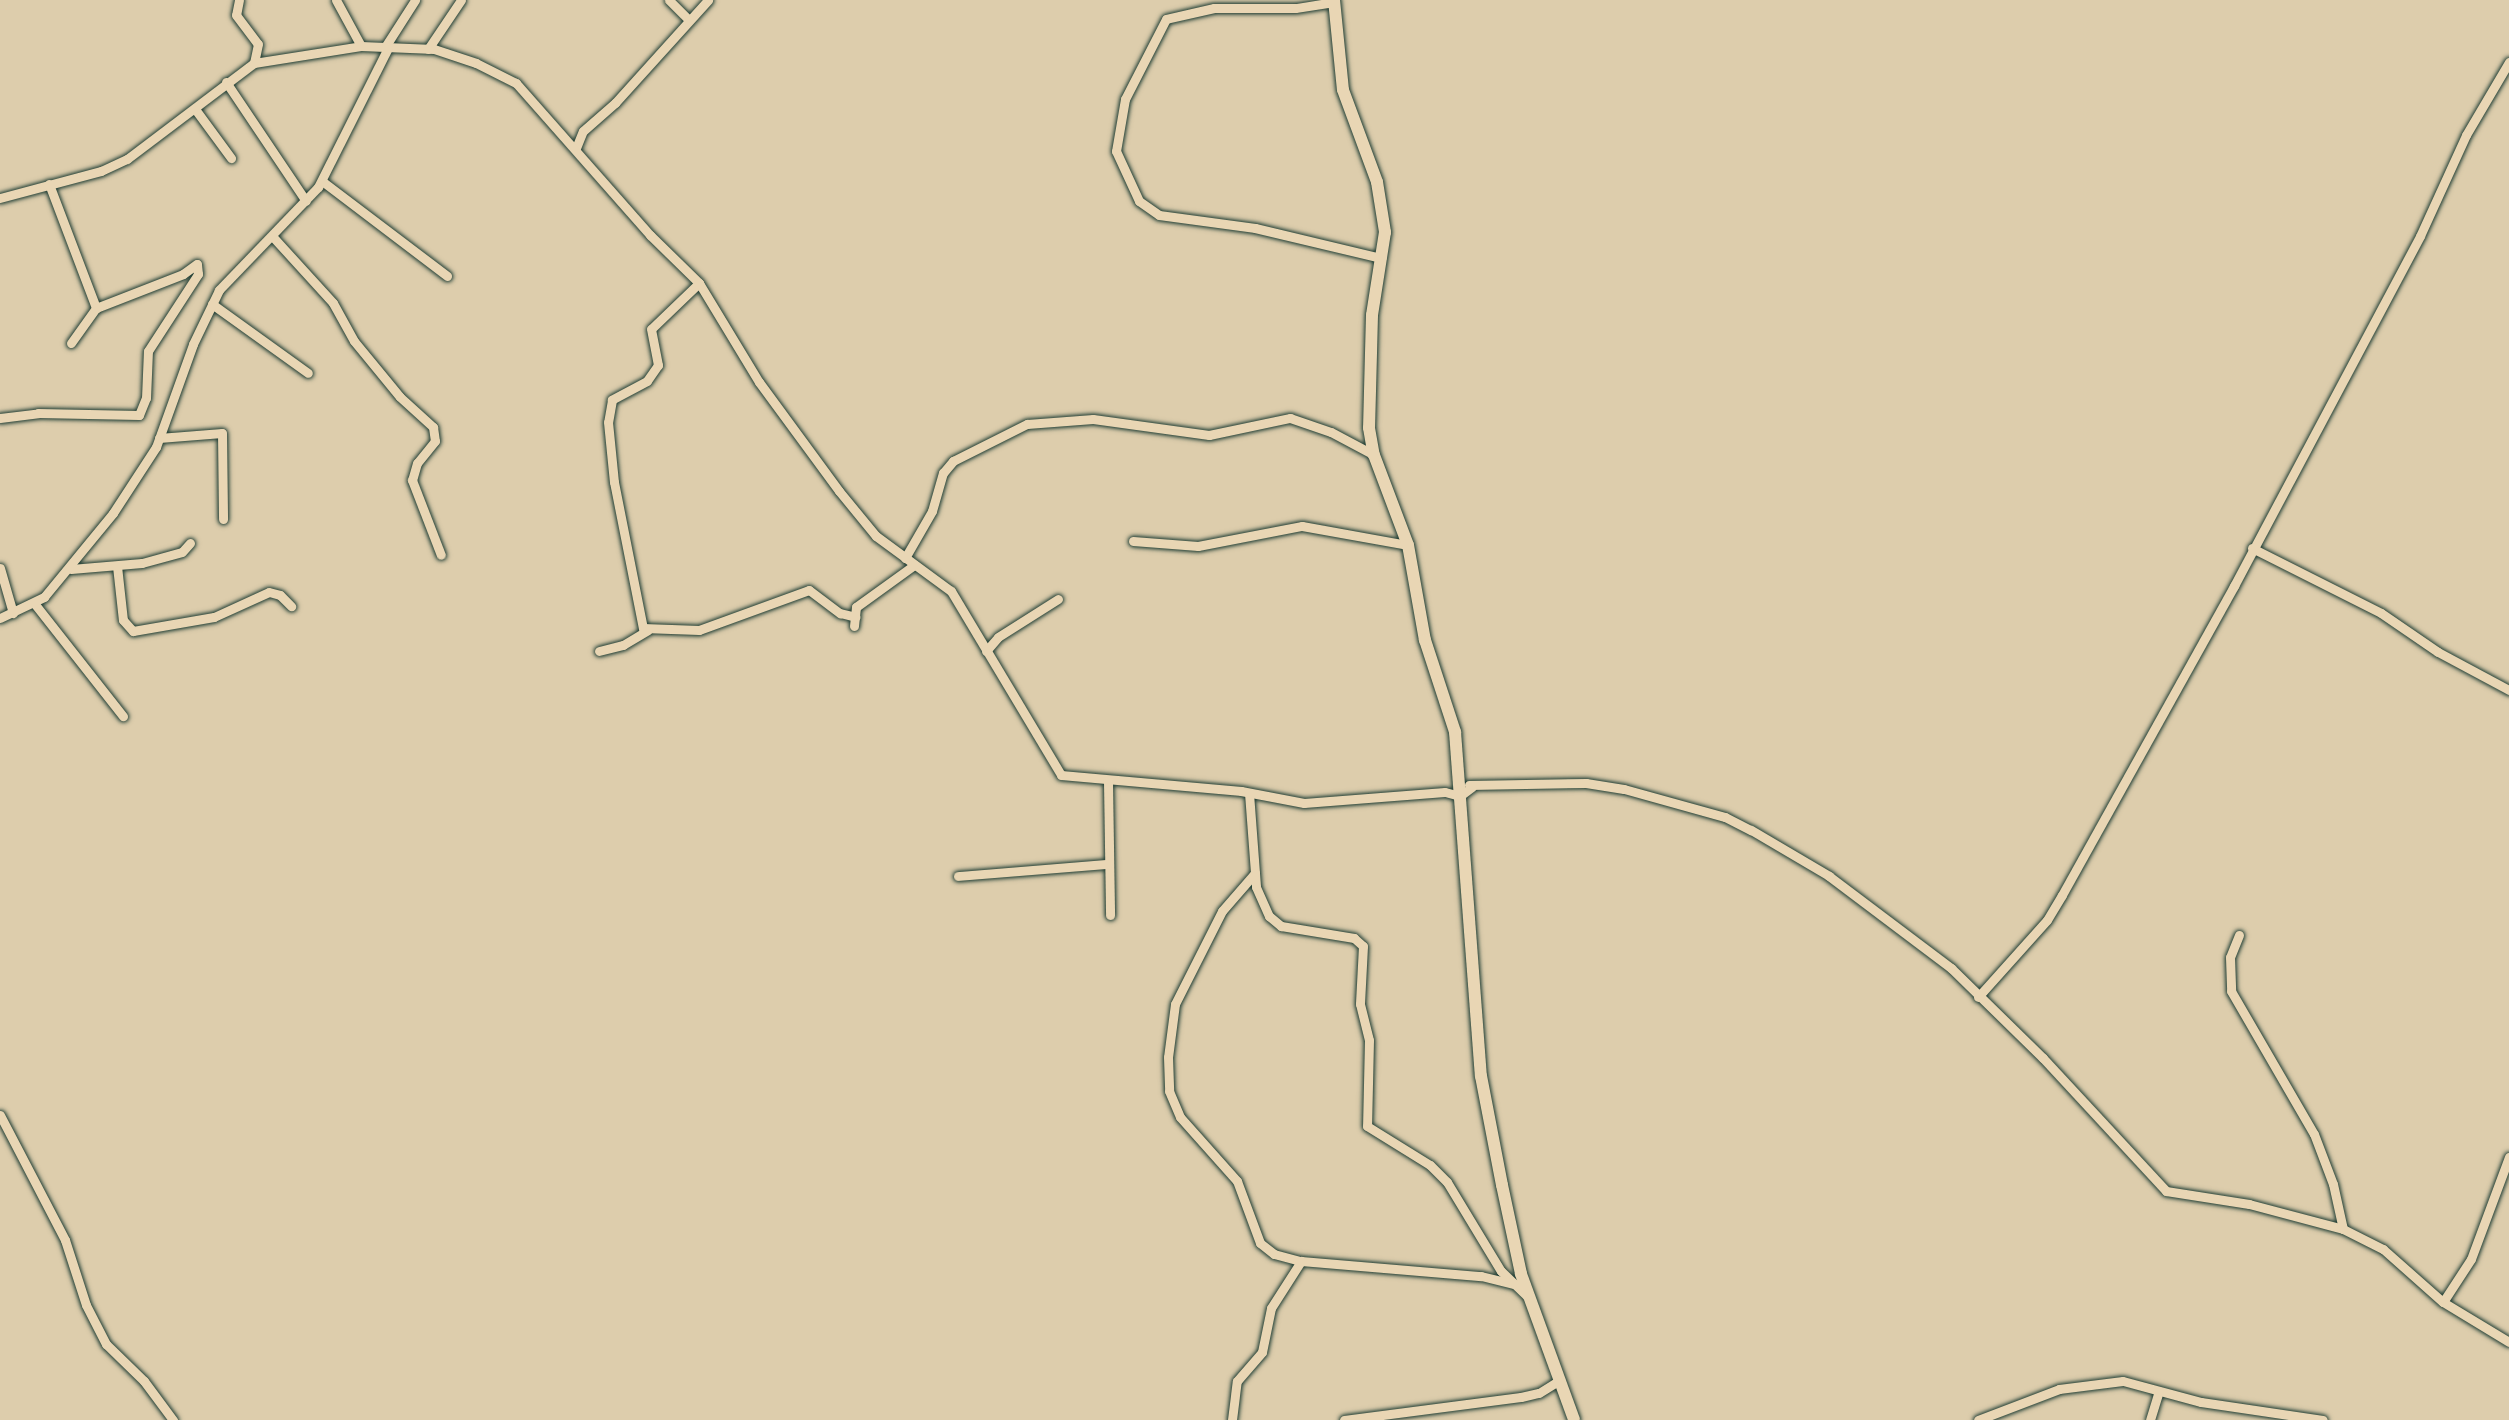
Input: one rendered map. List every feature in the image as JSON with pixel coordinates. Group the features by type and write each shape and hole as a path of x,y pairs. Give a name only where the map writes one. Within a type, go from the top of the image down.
{"street":[{"path":"239,0 236,15 258,44 254,62"},
{"path":"336,0 361,46"},
{"path":"0,618 34,604 71,569 160,438 212,304 224,284 273,237 322,181 386,48 415,0"},
{"path":"428,49 462,0"},
{"path":"670,0 687,18"},
{"path":"576,148 583,131 708,0"},
{"path":"1380,258 1255,228 1159,215 1139,201 1116,151 1126,99 1166,20 1214,8 1295,8 1334,1 1343,90 1370,158 1382,208 1380,258 1367,407 1374,455 1408,544 1425,640 1455,732 1459,779 1466,792 1482,1076 1518,1259 1574,1420"},
{"path":"0,198 127,159 254,62 361,46 428,49 506,77 699,283 794,433 876,536 951,591 1055,770 1066,778 1249,793 1304,803 1586,784 1668,799 1725,817 1843,886 1910,935 1978,996 2166,1191 2249,1204 2343,1228 2383,1249 2444,1302 2509,1342"},
{"path":"1978,996 2055,908 2420,236 2466,135 2509,62"},
{"path":"226,82 306,201"},
{"path":"196,109 231,158"},
{"path":"557,128 583,131"},
{"path":"322,181 447,276"},
{"path":"48,184 96,308"},
{"path":"273,237 333,303 354,340 400,397 433,427 435,441 417,462 412,480 441,555"},
{"path":"0,418 38,413 139,415 146,398 148,351 200,268 196,264 96,308 71,343"},
{"path":"699,283 651,329 658,365 647,381 612,400 608,422 628,562 642,628 648,630 699,630 809,590 855,622 856,606 909,561 932,511 943,473 953,462 1027,424 1093,419 1210,435 1290,418 1331,432 1374,455"},
{"path":"212,304 308,373"},
{"path":"160,438 222,433 223,518"},
{"path":"1133,541 1198,546 1302,526 1408,544"},
{"path":"71,569 117,566 182,552 190,543"},
{"path":"2252,548 2381,613 2438,652 2509,690"},
{"path":"117,566 123,620 133,631 214,617 270,592 280,594 291,606"},
{"path":"0,568 13,613"},
{"path":"986,652 998,636 1058,599"},
{"path":"34,604 123,716"},
{"path":"599,651 623,645 648,630"},
{"path":"1108,782 1110,915"},
{"path":"1249,793 1259,900 1282,926 1354,938 1363,946 1360,1004 1369,1040 1364,1120 1379,1135 1430,1165 1447,1182 1513,1284 1531,1300"},
{"path":"958,876 1108,864"},
{"path":"1255,873 1222,911 1175,1004 1168,1056 1169,1091 1180,1117 1237,1181 1260,1243 1274,1254 1301,1261 1481,1276 1513,1284"},
{"path":"2240,935 2230,957 2231,992 2314,1134 2343,1228"},
{"path":"0,1115 65,1240 86,1304 106,1344 144,1381 173,1420"},
{"path":"2444,1302 2471,1260 2509,1158"},
{"path":"1232,1420 1238,1381 1262,1352 1271,1308 1301,1261"},
{"path":"1344,1420 1520,1397 1539,1393 1560,1380"},
{"path":"1978,1420 2090,1382 2123,1381 2201,1402 2322,1420"},
{"path":"2150,1420 2160,1391"}]}
